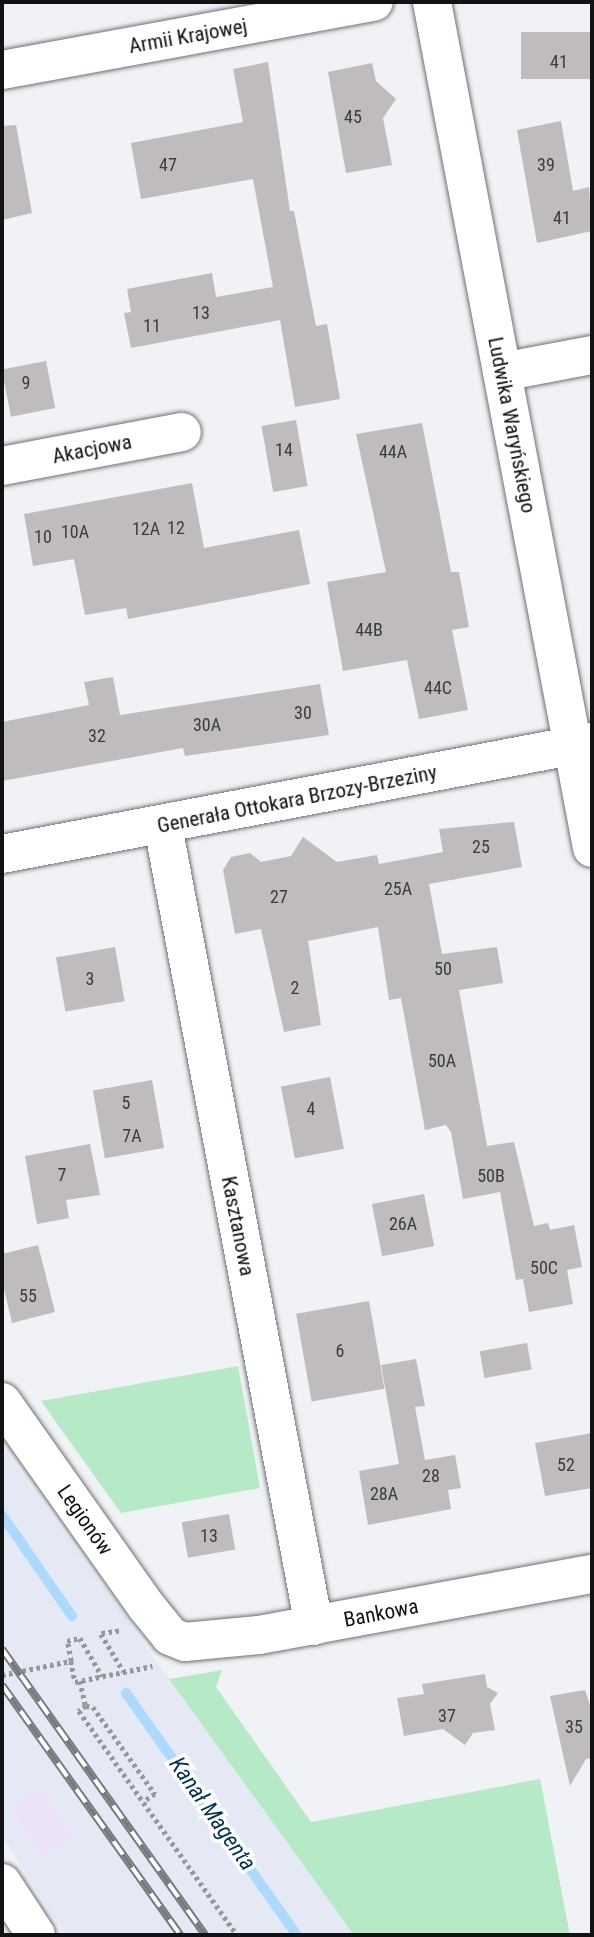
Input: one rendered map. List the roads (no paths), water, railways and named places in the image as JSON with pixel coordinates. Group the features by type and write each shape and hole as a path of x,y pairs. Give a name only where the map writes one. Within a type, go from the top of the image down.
{"street":[{"name":"Armii Krajowej","path":"2,70 374,2"},
{"name":"Ludwika Waryńskiego","path":"432,2 502,372 582,744 592,848"},
{"path":"502,372 592,355"},
{"name":"Akacjowa","path":"2,466 183,432"},
{"name":"Generała Ottokara Brzozy-Brzeziny","path":"2,854 163,826 582,744"},
{"name":"Kasztanowa","path":"163,826 314,1626"},
{"name":"Legionów","path":"2,1402 170,1636"},
{"name":"Bankowa","path":"170,1636 204,1643 314,1626 592,1574"},
{"path":"2,1883 36,1935"}],"waterway":[{"name":"Kanał Magenta","path":"2,1515 72,1616"},
{"name":"Kanał Magenta","path":"126,1693 297,1935"}],"railway":[{"path":"2,1649 205,1935"},
{"path":"2,1685 180,1935"}]}
